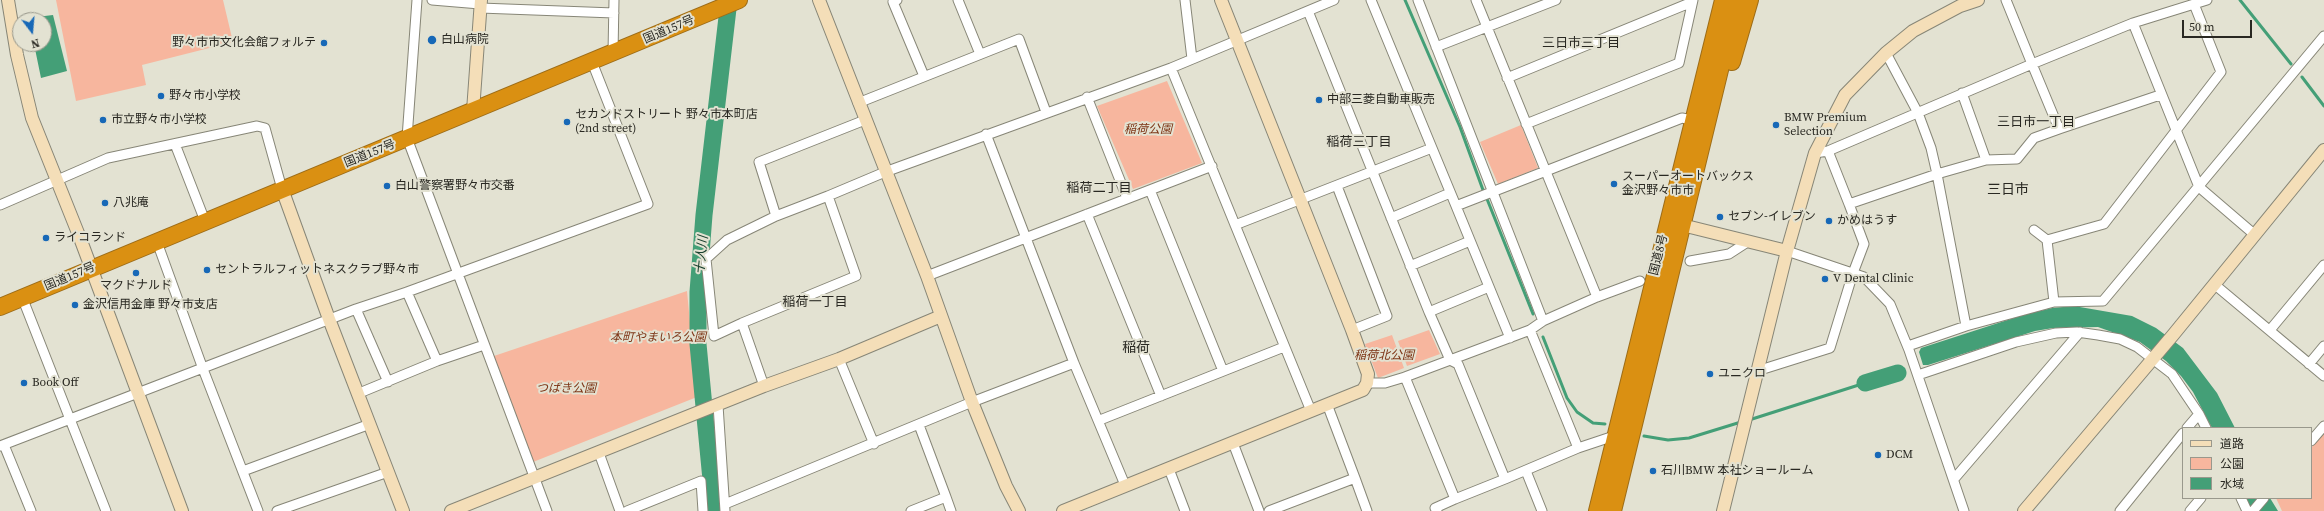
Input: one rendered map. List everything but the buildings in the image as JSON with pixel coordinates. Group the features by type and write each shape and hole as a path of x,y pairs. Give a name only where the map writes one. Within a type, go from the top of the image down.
{"highway":[{"path":"1694,116 1711,0"},
{"name":"国道8号","path":"1597,511 1614,436 1723,0"},
{"name":"国道8号","path":"1613,511 1682,225 1696,175 1737,0"},
{"path":"1696,175 1750,0"},
{"name":"国道157号","path":"0,307 732,3"}],"street":[{"path":"8,0 17,55 32,118 91,268 182,511"},
{"path":"417,0 407,138 547,511"},
{"path":"432,0 614,14"},
{"path":"613,53 614,0"},
{"path":"820,0 858,103 927,276 972,402 1006,486 1019,511"},
{"path":"897,0 893,2 924,76"},
{"path":"958,0 980,54"},
{"path":"1185,0 1192,59"},
{"path":"1063,511 1363,390 1367,383 1368,374 1352,330 1221,0"},
{"path":"828,196 856,276 714,336 706,259 727,240 776,216 885,172 1087,97 1171,68 1334,0"},
{"path":"1371,0 1510,338"},
{"path":"1418,0 1543,321"},
{"path":"1476,0 1597,297"},
{"path":"1436,47 1556,0"},
{"path":"1723,511 1786,251 1815,153 1845,94 1886,52 1913,31 1960,6 1978,0"},
{"path":"2006,0 2059,129"},
{"path":"1815,153 1828,151 1962,93 2133,23 2207,0"},
{"path":"1507,78 1692,1"},
{"path":"1526,124 1679,63 1692,1"},
{"path":"474,111 480,4"},
{"path":"2048,240 2104,224 2176,133 2221,72 2194,4"},
{"path":"1308,11 1429,312 1450,360 1458,364 1505,479"},
{"path":"2133,23 2160,95 2199,187 2255,235"},
{"path":"1909,348 1966,326 2054,302 2103,301 2324,36"},
{"path":"858,103 1020,39 1046,112"},
{"path":"1886,52 1918,113 1931,148 1966,326"},
{"path":"31,511 2,445 203,370 329,319 648,204 592,62"},
{"path":"1171,68 1311,411"},
{"path":"1962,93 1986,160"},
{"path":"1849,204 1937,174 1986,160 2017,159 2034,138 2160,95"},
{"path":"1087,97 1127,198"},
{"path":"1456,206 1682,118 1694,116"},
{"path":"776,216 759,162 865,120"},
{"path":"0,205 108,158 257,126 265,128 282,189 357,394 403,511"},
{"path":"986,134 1074,363 1100,420 1126,485"},
{"path":"175,144 205,221"},
{"path":"1235,225 1432,148"},
{"path":"2024,511 2173,335 2324,150"},
{"path":"1757,371 1830,348 1853,273 1864,244 1828,151"},
{"path":"927,276 1212,166"},
{"path":"1337,186 1387,316 1352,330"},
{"path":"1150,190 1223,372"},
{"path":"1391,218 1450,193"},
{"path":"1087,214 1161,396"},
{"path":"1682,225 1786,251 1864,276 1890,304 1909,348 1964,511"},
{"path":"2034,230 2048,240 2054,302"},
{"path":"1410,266 1470,241"},
{"path":"1690,261 1729,254 1749,241"},
{"path":"157,242 203,370 258,511"},
{"path":"2270,330 2324,265"},
{"path":"1367,383 1385,383 1405,377 1510,338 1530,330 1543,321 1597,297 1640,281"},
{"path":"2214,284 2324,376"},
{"path":"1429,312 1489,288"},
{"path":"407,292 437,361"},
{"path":"22,297 106,511"},
{"path":"356,309 388,382"},
{"path":"451,511 764,386 839,359 941,316"},
{"path":"742,323 764,386"},
{"path":"1530,330 1578,448"},
{"path":"1917,374 2016,342 2056,333 2080,332 2120,339 2137,347 2172,374 2199,414 2206,427"},
{"path":"1954,479 2080,332"},
{"path":"357,394 437,361 484,345"},
{"path":"2309,364 2324,346"},
{"path":"1100,420 1284,347"},
{"path":"839,359 874,444"},
{"path":"715,406 725,508 972,402 1074,363"},
{"path":"1405,377 1455,499"},
{"path":"1327,404 1367,511"},
{"path":"2188,427 2199,414"},
{"path":"243,471 370,424"},
{"path":"918,425 951,511"},
{"path":"2312,440 2324,426"},
{"path":"2120,511 2182,434"},
{"path":"1437,511 1435,508 1455,499 1526,472 1578,448 1614,436"},
{"path":"1233,443 1259,511"},
{"path":"599,453 620,511"},
{"path":"1169,469 1185,511"},
{"path":"277,511 388,472"},
{"path":"1526,472 1542,511"},
{"path":"1269,511 1355,478"},
{"path":"627,511 701,481 703,511"},
{"path":"911,511 946,497"},
{"path":"2190,511 2200,499"},
{"path":"2241,499 2247,511"},
{"path":"2253,511 2263,499"}],"green space":[{"path":"56,0 223,0 233,42 142,65 146,85 76,101"},
{"name":"稲荷公園","path":"1167,81 1202,163 1133,189 1097,106"},
{"path":"1521,125 1538,168 1498,184 1480,142"},
{"name":"つばき公園","path":"687,291 697,397 533,462 491,357"},
{"path":"1429,330 1440,354 1407,366 1398,341"},
{"name":"稲荷北公園","path":"1392,335 1404,368 1378,378 1365,344"},
{"path":"2324,433 2324,511 2282,511 2276,499 2312,499 2312,447"}],"water":[{"path":"52,15 67,71 41,78 36,52 52,52"},
{"path":"2074,306 2132,316 2156,328 2183,348 2217,393 2234,427 2211,427 2193,392 2181,376 2166,361 2140,342 2098,327 2053,328 2035,331 1928,365 1923,365 1919,352 1921,348 2023,315 2052,308"},
{"path":"2246,499 2271,499 2278,511 2252,511"}],"waterway":[{"name":"十人川","path":"714,511 698,344 698,292 704,215 729,0"},
{"path":"1405,0 1460,127 1483,190"},
{"path":"2240,0 2291,64"},
{"path":"2302,77 2324,106"},
{"path":"1487,199 1533,314"},
{"path":"1543,337 1567,398 1577,412 1593,423 1605,424"},
{"path":"1865,383 1898,373"},
{"path":"1749,420 1865,383"},
{"path":"1644,436 1668,440 1689,438 1741,422"}],"place":[{"name":"白山病院","path":"432,40"},
{"name":"野々市市文化会館フォルテ","path":"324,43"},
{"name":"野々市小学校","path":"161,96"},
{"name":"中部三菱自動車販売","path":"1319,100"},
{"name":"市立野々市小学校","path":"103,120"},
{"name":"セカンドストリート 野々市本町店 (2nd street)","path":"567,122"},
{"name":"BMW Premium Selection","path":"1776,125"},
{"name":"スーパーオートバックス 金沢野々市市","path":"1614,184"},
{"name":"白山警察署野々市交番","path":"387,186"},
{"name":"八兆庵","path":"105,203"},
{"name":"セブン-イレブン","path":"1720,217"},
{"name":"かめはうす","path":"1829,221"},
{"name":"ライコランド","path":"46,238"},
{"name":"セントラルフィットネスクラブ野々市","path":"207,270"},
{"name":"マクドナルド","path":"136,273"},
{"name":"V Dental Clinic","path":"1825,279"},
{"name":"金沢信用金庫 野々市支店","path":"75,305"},
{"name":"ユニクロ","path":"1710,374"},
{"name":"Book Off","path":"24,383"},
{"name":"DCM","path":"1878,455"},
{"name":"石川BMW 本社ショールーム","path":"1653,471"}],"district":[{"name":"三日市三丁目","path":"1581,44"},
{"name":"三日市一丁目","path":"2036,123"},
{"name":"稲荷三丁目","path":"1359,143"},
{"name":"稲荷二丁目","path":"1099,189"},
{"name":"三日市","path":"2008,190"},
{"name":"稲荷一丁目","path":"815,303"},
{"name":"稲荷","path":"1136,348"}],"park label":[{"name":"本町やまいろ公園","path":"658,338"}]}
